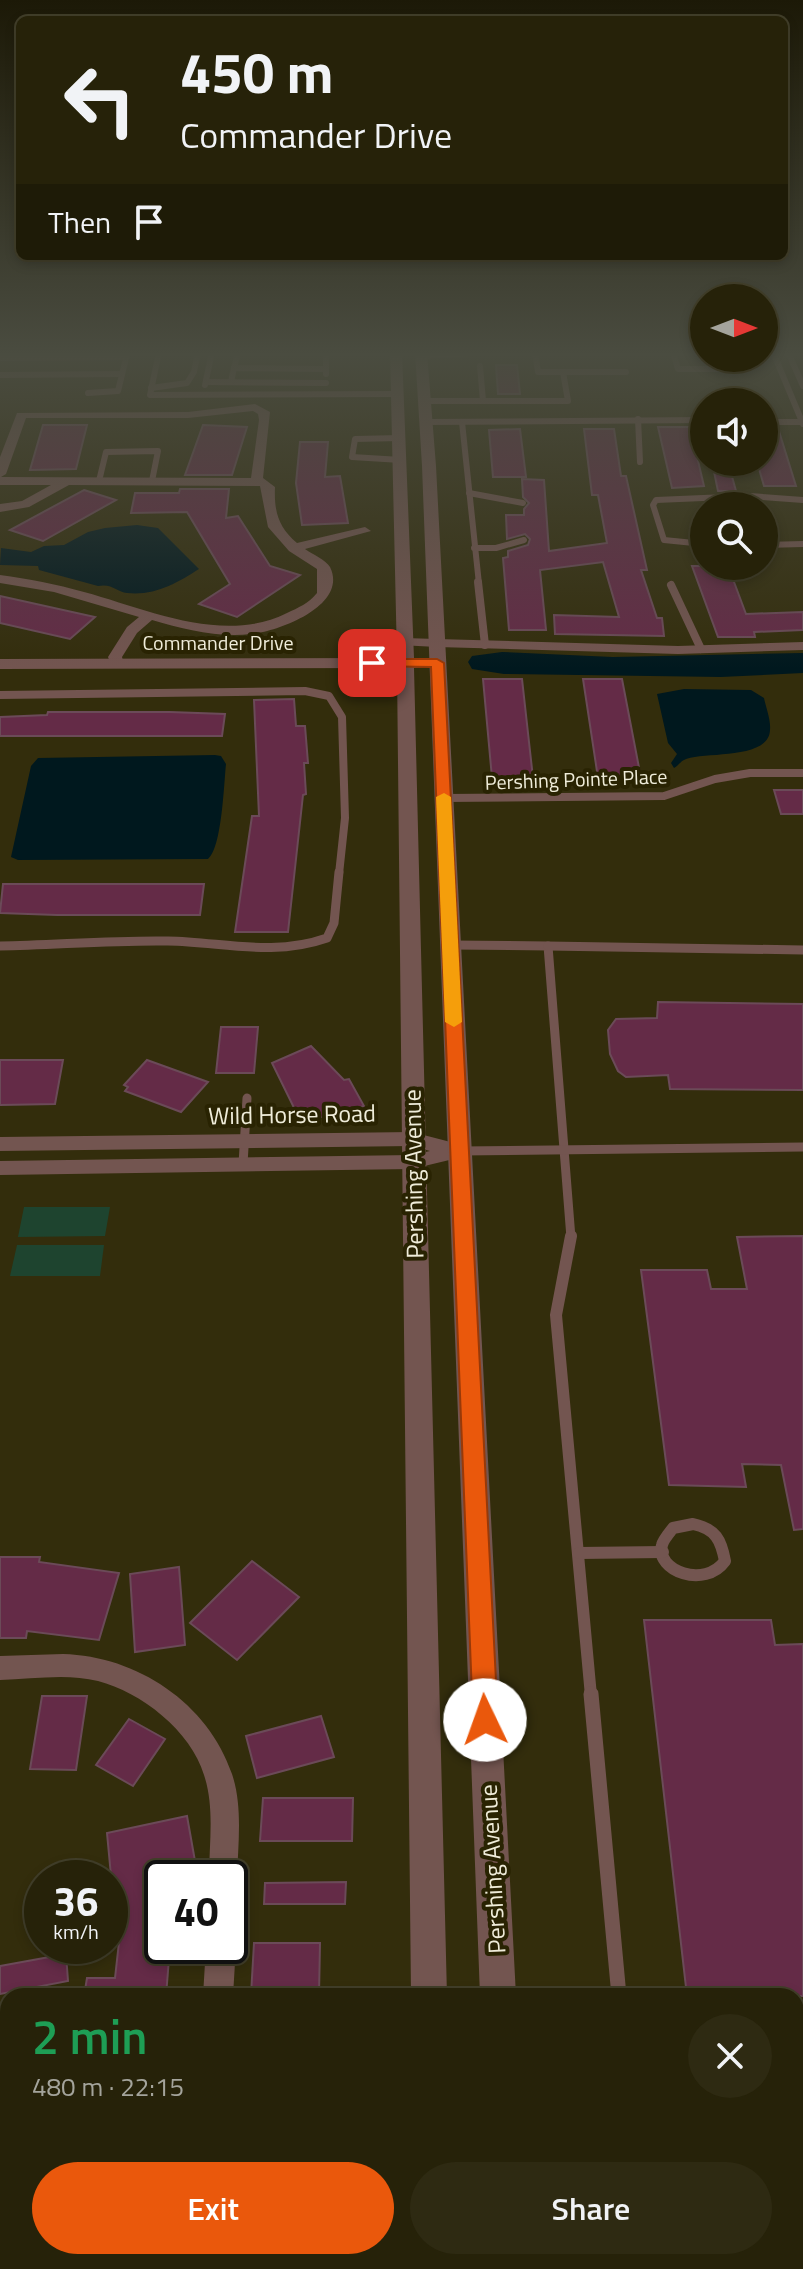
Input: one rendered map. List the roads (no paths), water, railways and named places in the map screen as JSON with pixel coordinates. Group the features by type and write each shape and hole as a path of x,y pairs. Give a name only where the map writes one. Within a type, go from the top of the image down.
{"street":[{"path":"257,481 260,458"},
{"name":"Pershing Avenue","path":"428,458 498,1988"},
{"name":"Pershing Avenue","path":"401,460 429,1988"},
{"path":"0,481 257,481 269,487 268,504 273,528 294,548 323,567 327,580 326,595 318,603 261,629 244,631 195,627 0,579"},
{"path":"0,508 25,504 66,481"},
{"path":"294,548 365,531"},
{"path":"117,664 115,657 121,642 149,616"},
{"path":"404,653 437,643"},
{"name":"Commander Drive","path":"0,664 117,664 404,653 437,663"},
{"name":"Wild Horse Road","path":"0,1144 245,1141 459,1151"},
{"name":"Wild Horse Road","path":"0,1168 243,1164 412,1150"},
{"path":"0,1668 96,1668 126,1679 176,1708 208,1749 223,1796 223,1860"},
{"path":"218,1988 220,1964"}],"lane":[{"path":"99,481 105,458"},
{"path":"152,481 157,458"},
{"path":"364,458 401,460"},
{"path":"466,458 485,645"},
{"path":"640,458 640,462"},
{"path":"469,493 523,503"},
{"path":"778,498 803,500"},
{"path":"690,499 656,500 653,505 664,540 690,544"},
{"path":"474,548 496,548 524,540"},
{"path":"778,545 803,544"},
{"path":"671,585 701,649"},
{"path":"437,643 701,649 803,646"},
{"path":"0,695 327,693 337,702 342,717 345,818 334,923 327,938 315,944 273,952 173,941 65,947 0,946"},
{"name":"Pershing Pointe Place","path":"444,798 664,796 715,779 750,773 803,773"},
{"path":"450,945 803,950"},
{"path":"548,946 571,1239 556,1315 618,1988"},
{"path":"243,1164 247,1098"},
{"path":"459,1151 803,1147"},
{"path":"693,1524 713,1531 720,1539 725,1557 717,1571 700,1578 680,1574 666,1561 663,1552 663,1543 673,1528 693,1524"},
{"path":"579,1553 663,1552"}],"water":[{"path":"137,525 158,528 199,569 165,587 137,593 39,570 38,566 0,565 1,548 31,552 44,546 64,545 88,532"},
{"path":"502,652 613,657 803,653 803,673 721,677 504,674 472,669 468,662 472,656"},
{"path":"684,689 751,690 764,698 770,726 767,740 747,751 692,757 674,768 671,763 677,754 668,743 657,694"},
{"path":"221,756 226,764 219,829 213,853 208,859 18,860 11,857 31,766 38,758"}]}
